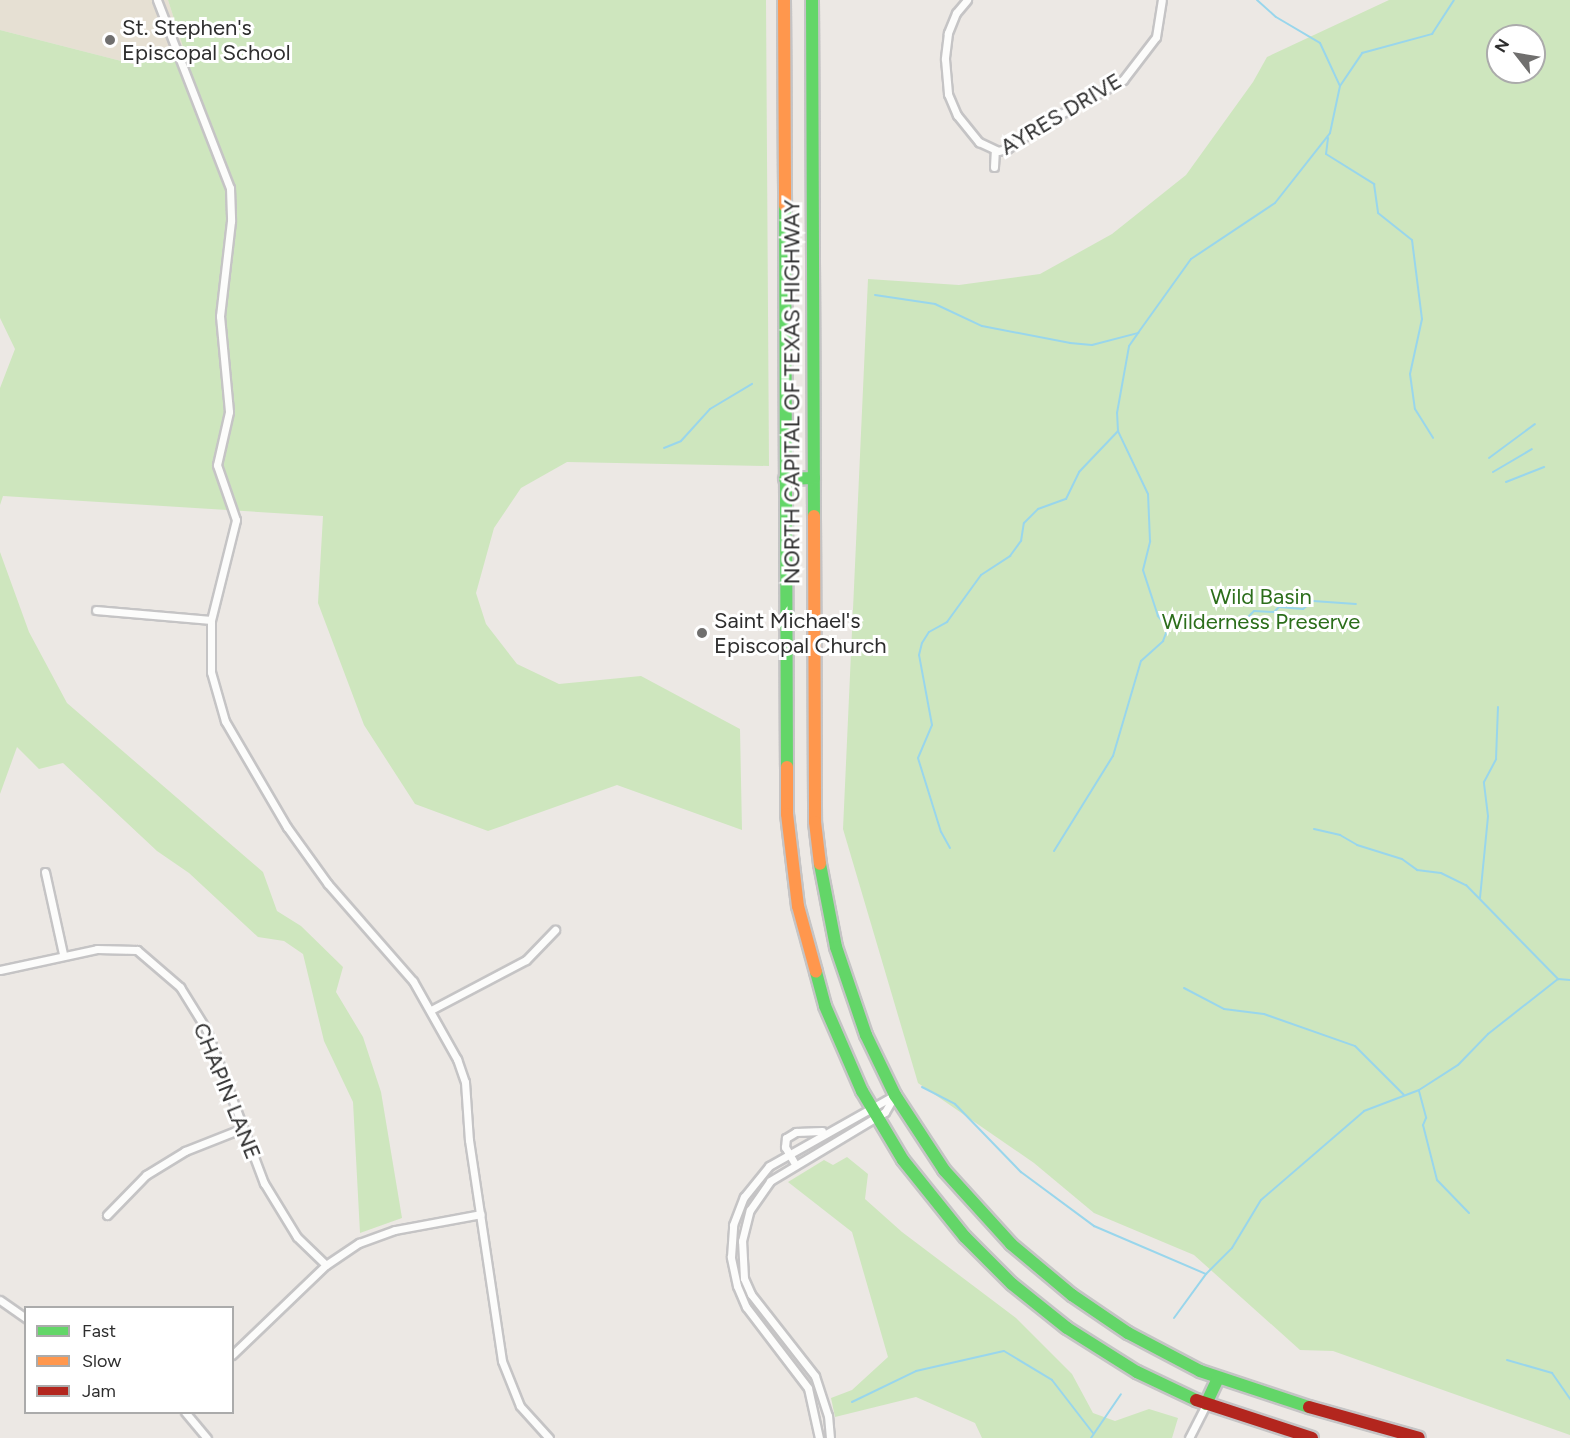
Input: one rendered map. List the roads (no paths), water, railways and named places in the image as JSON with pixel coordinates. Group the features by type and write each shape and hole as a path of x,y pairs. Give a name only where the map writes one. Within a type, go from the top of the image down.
{"highway":[{"name":"NORTH CAPITAL OF TEXAS HIGHWAY","path":"784,0 786,803 793,877 819,991 873,1112 935,1204 1012,1284 1101,1350 1206,1404 1312,1438"},
{"name":"NORTH CAPITAL OF TEXAS HIGHWAY","path":"812,0 814,777 821,878 850,992 895,1095 962,1192 1030,1262 1128,1333 1218,1378 1419,1438"},
{"path":"785,479 813,478"},
{"path":"1206,1404 1218,1378"}],"street":[{"path":"157,0 230,188 231,221 220,316 229,412 217,465 236,520 232,544 211,620 211,672 225,721 304,852 408,975 431,1010 462,1069 502,1361 520,1406 549,1438"},
{"path":"967,0 956,13 948,33 945,59 948,94 954,111 972,134 982,145 995,150"},
{"name":"AYRES DRIVE","path":"994,167 995,150 1007,149 1041,124 1123,80 1156,37 1162,0"},
{"path":"96,610 211,620"},
{"path":"45,872 63,954"},
{"path":"431,1010 526,960 555,930"},
{"name":"CHAPIN LANE","path":"0,970 63,954 97,949 137,950 180,987 206,1029 264,1183 297,1237 326,1265"},
{"path":"830,1438 828,1416 815,1376 751,1294 742,1265 742,1241 750,1210 776,1176 895,1095"},
{"path":"819,1438 808,1388 746,1307 732,1266 731,1235 748,1191 769,1166 788,1152 830,1129 873,1112 887,1110 895,1095"},
{"path":"107,1215 146,1175 185,1151 243,1128"},
{"path":"795,1164 784,1141 790,1134 830,1129"},
{"path":"769,1166 776,1176"},
{"path":"234,1353 326,1265 359,1243 394,1230 481,1214"},
{"path":"732,1266 742,1265"},
{"path":"0,1300 24,1317"},
{"path":"771,1338 780,1332"},
{"path":"1190,1438 1206,1404"},
{"path":"186,1414 207,1438"},
{"path":"1198,1423 1198,1438"}],"waterway":[{"path":"1257,0 1276,17 1320,43 1340,86 1362,53 1432,34 1454,0"},
{"path":"875,295 935,304 982,326 1070,343 1092,345 1138,333 1191,259 1275,203 1330,133 1340,86"},
{"path":"1328,138 1326,154 1374,184 1378,213 1412,240 1422,319 1410,374 1415,409 1433,438"},
{"path":"1054,851 1113,756 1141,661 1163,641 1168,628 1158,616 1143,570 1150,541 1148,494 1118,431 1117,413 1129,346 1138,333"},
{"path":"664,448 681,441 710,409 752,384"},
{"path":"1489,458 1535,424"},
{"path":"950,848 941,832 918,758 932,725 919,655 922,643 929,632 947,622 981,575 1010,556 1021,541 1024,523 1038,509 1066,499 1079,472 1118,431"},
{"path":"1493,472 1532,449"},
{"path":"1506,482 1544,467"},
{"path":"1159,616 1185,624 1199,618 1210,621 1246,619 1254,611 1274,612 1279,607 1303,609 1313,601 1356,604"},
{"path":"1480,898 1488,816 1484,782 1496,759 1498,707"},
{"path":"1314,829 1340,835 1357,845 1402,859 1417,870 1441,873 1466,885 1558,979 1570,980"},
{"path":"922,1087 955,1104 1021,1172 1094,1226 1206,1274 1232,1248 1261,1200 1364,1111 1419,1090 1458,1065 1488,1034 1558,979"},
{"path":"1184,988 1224,1009 1264,1014 1355,1046 1404,1095"},
{"path":"1419,1091 1426,1118 1423,1125 1437,1180 1469,1213"},
{"path":"1174,1318 1206,1274"},
{"path":"852,1402 916,1371 1004,1351 1052,1380 1093,1433"},
{"path":"1507,1360 1552,1373 1570,1399"},
{"path":"1091,1438 1121,1394"}],"place":[{"name":"St. Stephen's Episcopal School","path":"110,40"},
{"name":"Saint Michael's Episcopal Church","path":"702,633"}],"park label":[{"name":"Wild Basin Wilderness Preserve","path":"1261,608"}]}
